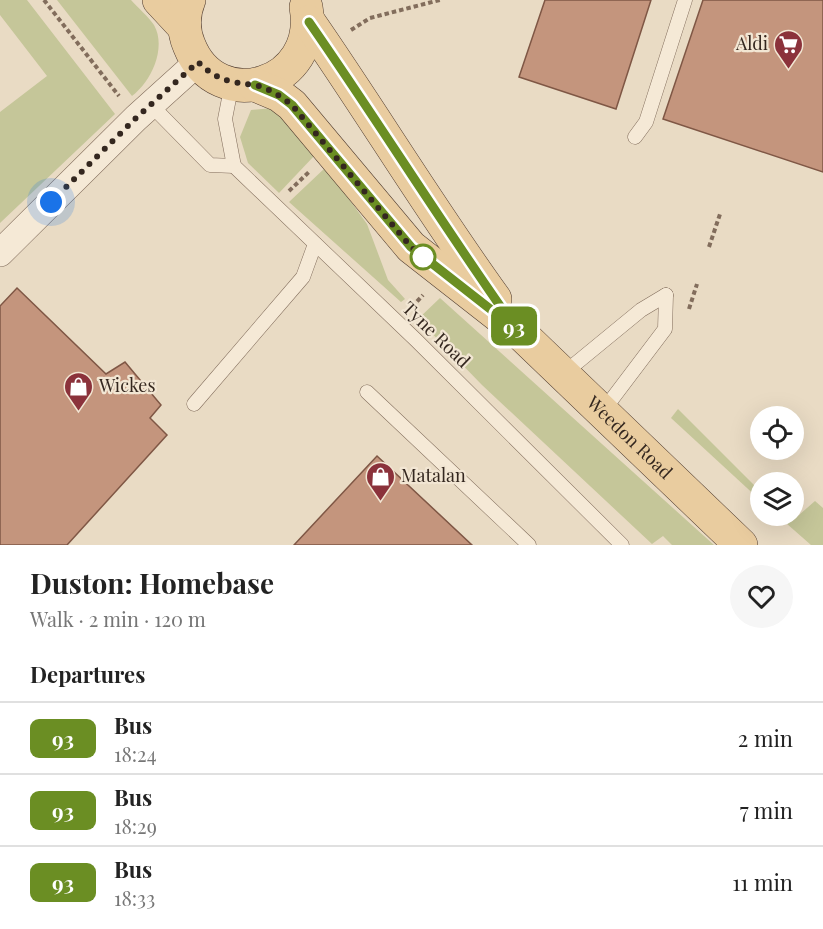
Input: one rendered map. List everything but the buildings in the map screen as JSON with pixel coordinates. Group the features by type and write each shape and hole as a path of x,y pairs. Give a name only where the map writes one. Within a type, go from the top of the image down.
{"main road":[{"path":"159,0 187,13 189,45 198,62"},
{"path":"244,84 272,80 287,70 299,56 307,40 307,11"},
{"name":"Weedon Road","path":"307,11 453,240 517,330"},
{"name":"Weedon Road","path":"198,62 213,75 279,95 292,105 411,247 517,330 741,545"}],"street":[{"path":"0,253 143,112 198,62"}],"lane":[{"path":"635,136 646,122 685,0"},
{"path":"143,112 210,165 234,166 225,120 244,84"},
{"name":"Tyne Road","path":"234,166 416,340 622,545"},
{"path":"194,404 303,277 315,244"},
{"path":"563,374 641,310 666,295 665,329 603,411"},
{"path":"367,392 529,545"},
{"path":"601,545 610,534"}],"path":[{"path":"44,0 143,112"},
{"path":"348,32 370,18 440,0"},
{"path":"282,198 313,167"},
{"path":"709,247 720,214"}],"green space":[{"path":"0,0 27,0 115,114 0,223 0,112 47,76 0,15"},
{"path":"57,0 131,0 152,22 158,34 158,54 151,73 132,96"},
{"path":"273,108 315,155 279,193 248,163 240,137 251,110"},
{"path":"326,167 367,224 388,280 405,299 401,302 289,202"},
{"path":"440,298 714,545 672,545 663,536 652,544 482,385 418,319"},
{"path":"678,409 750,481 750,491 671,418"},
{"path":"815,501 823,508 823,545 811,545 789,526 804,526 804,511"}],"bus line":[{"name":"93","path":"255,85 279,95 292,105 411,247 517,330 453,240 375,117 309,22"}],"place":[{"name":"Aldi","path":"789,70"},
{"name":"Wickes","path":"78,412"},
{"name":"Matalan","path":"380,502"}],"route":[{"path":"51,202 136,118 198,62 219,79 243,85 255,85 279,95 292,105 411,247 428,261 423,257"}]}
